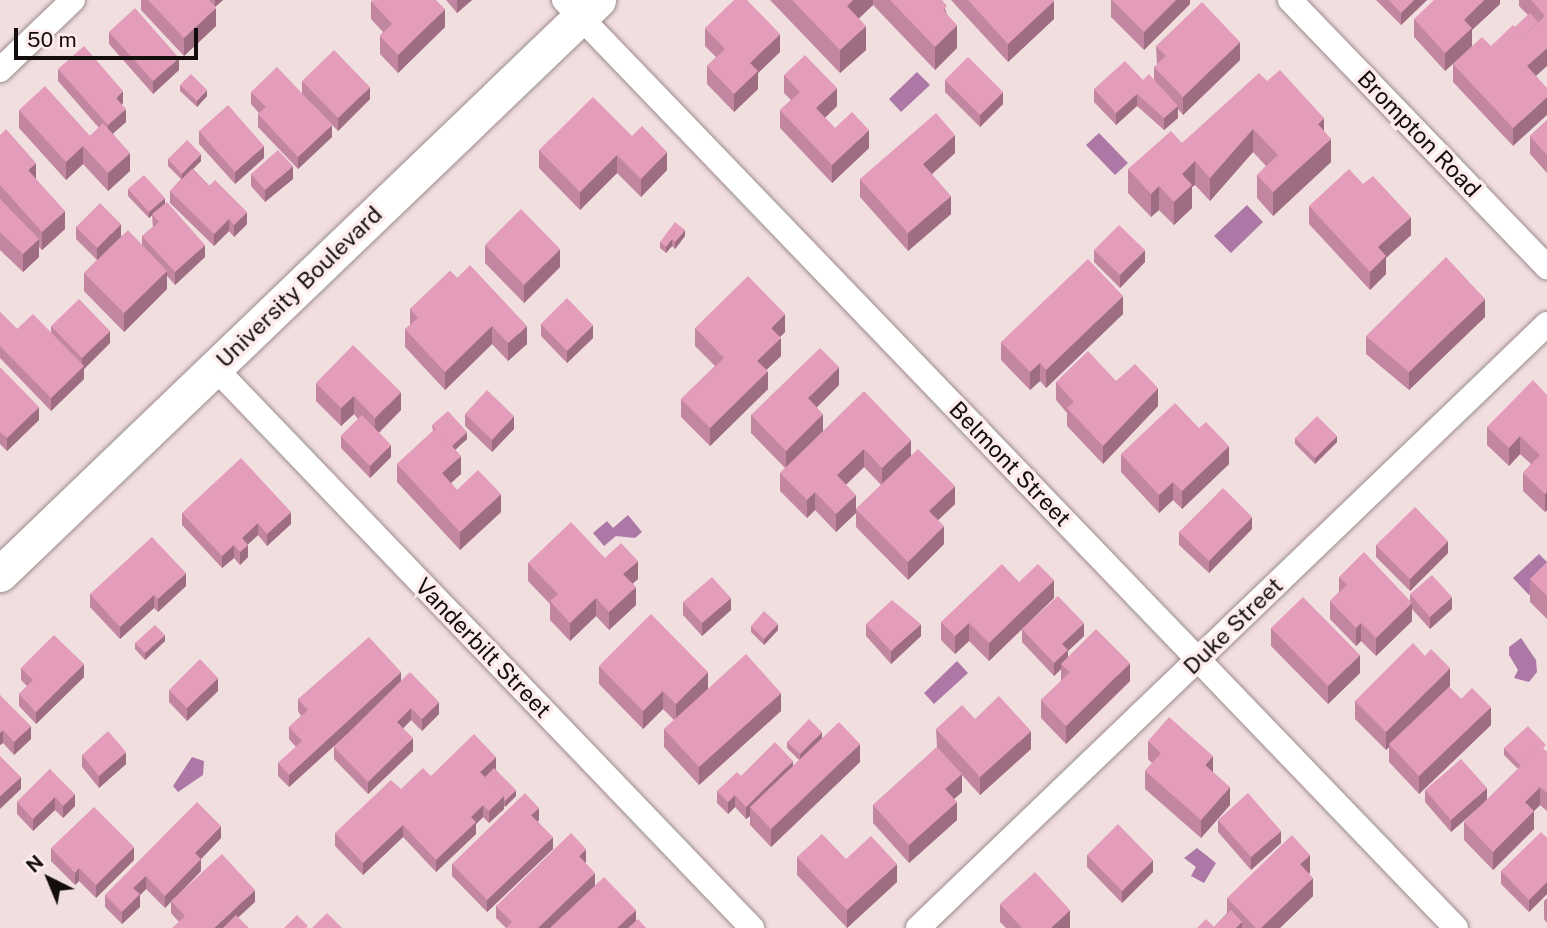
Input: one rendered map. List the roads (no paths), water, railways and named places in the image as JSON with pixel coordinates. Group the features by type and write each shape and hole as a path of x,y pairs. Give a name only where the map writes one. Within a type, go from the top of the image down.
{"main road":[{"name":"University Boulevard","path":"0,574 215,368 581,6"}],"street":[{"path":"0,70 73,0"},
{"name":"Brompton Road","path":"1290,0 1547,267"},
{"name":"Belmont Street","path":"581,6 1198,660 1455,928"},
{"name":"Duke Street","path":"918,928 1547,324"},
{"name":"Vanderbilt Street","path":"215,368 752,928"}]}
